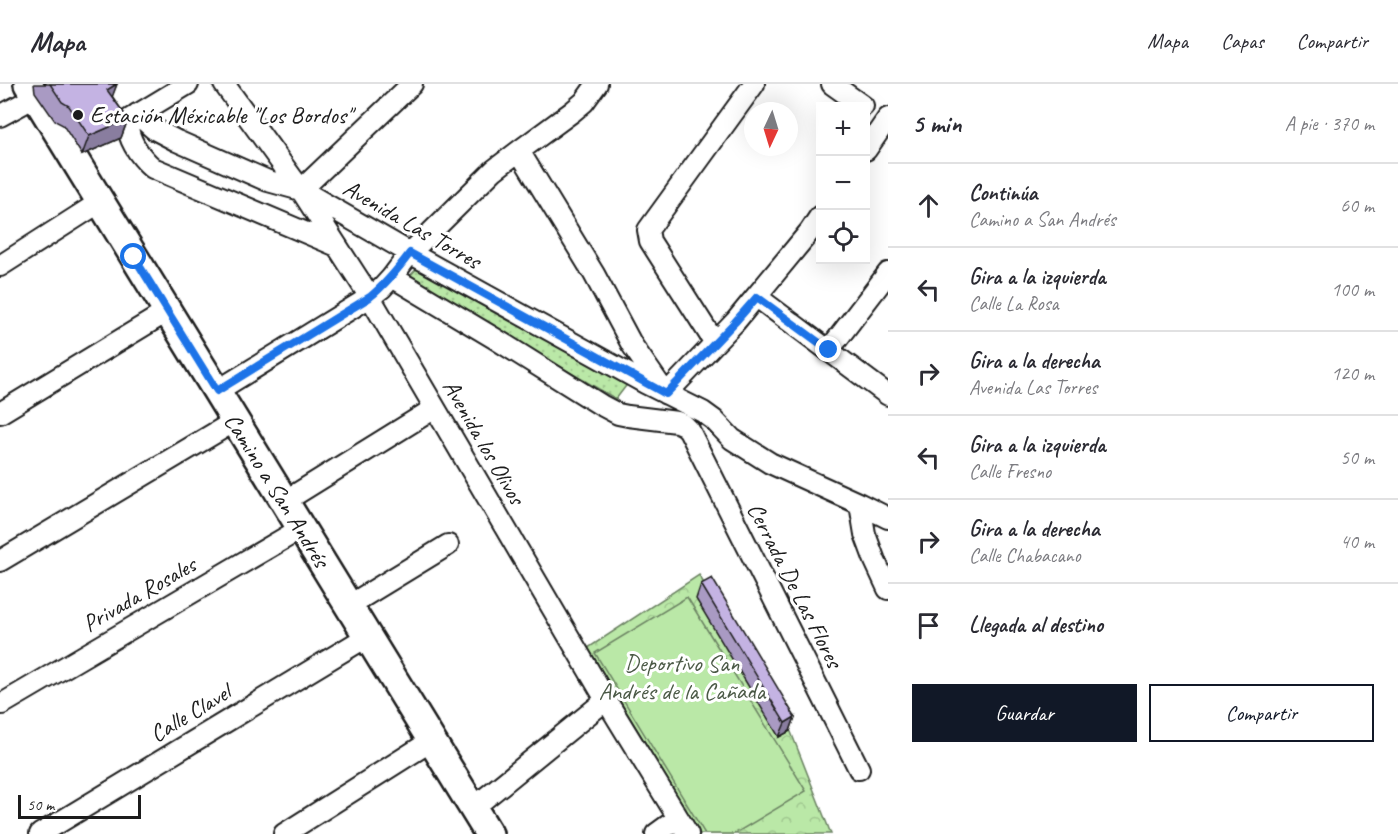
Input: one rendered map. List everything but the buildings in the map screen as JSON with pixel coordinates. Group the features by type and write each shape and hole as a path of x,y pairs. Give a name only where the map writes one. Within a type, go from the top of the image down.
{"street":[{"path":"188,84 130,119 127,131 147,163 153,168 337,246"},
{"name":"Avenida los Olivos","path":"224,84 301,190 370,297 606,700 683,826"},
{"path":"301,190 412,84"},
{"path":"217,391 382,288 410,253 494,170 584,102 597,84"},
{"path":"715,343 650,241 648,230 754,84"},
{"path":"832,84 857,102"},
{"path":"3,107 32,91"},
{"name":"Camino a San Andrés","path":"32,91 489,834"},
{"path":"870,111 887,122 870,145"},
{"name":"Avenida Las Torres","path":"136,114 154,129 177,141 268,181 301,190 410,253 686,403 714,420 732,439 762,459 888,518"},
{"path":"519,151 594,274 632,345 666,394 757,297 816,222"},
{"path":"0,266 100,202"},
{"path":"829,350 888,273"},
{"name":"Cerrada De Las Flores","path":"392,277 618,414 684,424 859,769"},
{"path":"757,297 888,395"},
{"path":"0,414 168,311"},
{"path":"285,501 435,408"},
{"path":"0,561 235,421"},
{"path":"860,504 865,534 874,561 888,589"},
{"name":"Privada Rosales","path":"2,704 302,528"},
{"path":"348,606 448,545"},
{"name":"Calle Clavel","path":"40,834 368,636"},
{"path":"472,808 606,700"},
{"path":"284,834 431,741"},
{"path":"656,834 683,826"}],"green space":[{"path":"420,265 629,382 616,399 408,278"},
{"name":"Deportivo San Andrés de la Cañada","path":"699,575 791,732 831,834 700,834 588,648"},
{"name":"Deportivo San Andrés de la Cañada","path":"687,597 806,791 734,834 705,834 595,653"}],"place":[{"name":"Estación Méxicable \"Los Bordos\"","path":"78,115"}],"route":[{"path":"134,257 217,391 370,297 382,288 410,253 666,394 757,297 829,350"}]}
